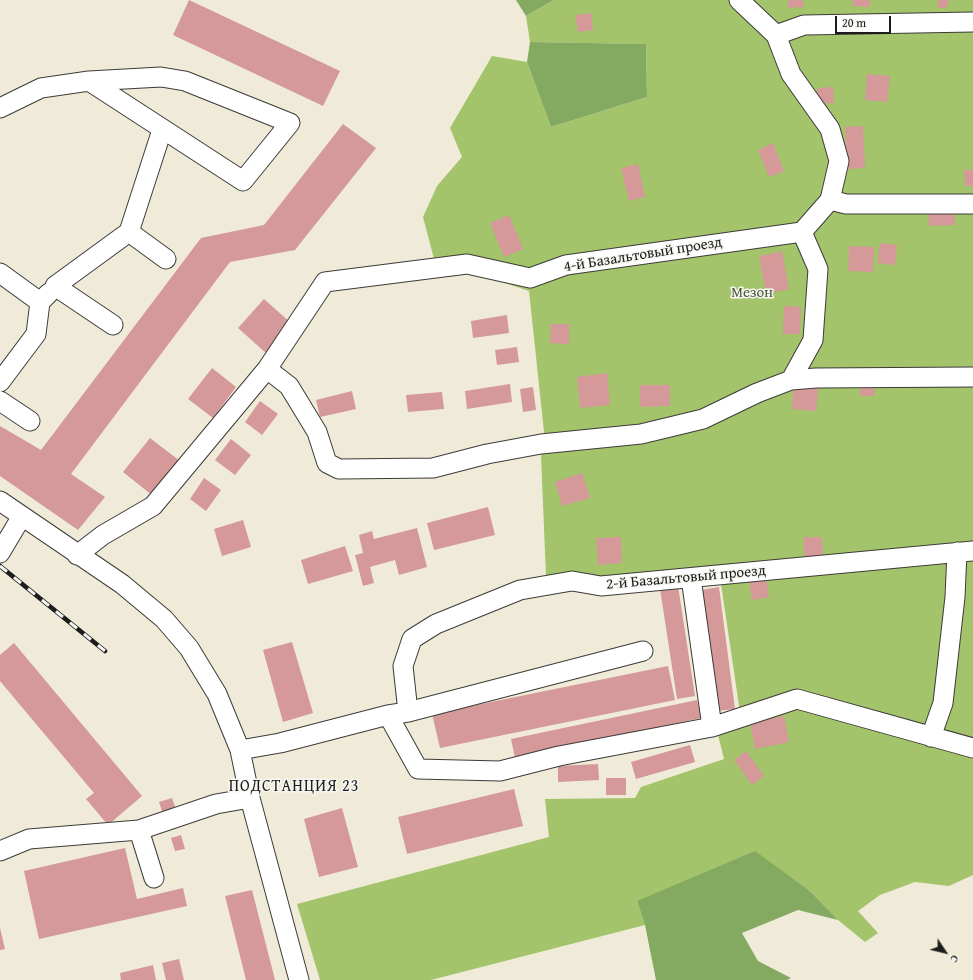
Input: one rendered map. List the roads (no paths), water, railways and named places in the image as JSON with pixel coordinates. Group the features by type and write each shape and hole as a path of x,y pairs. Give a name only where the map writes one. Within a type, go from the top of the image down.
{"street":[{"path":"739,0 776,35 791,74 830,128 839,161 830,200 802,232 818,269 813,340 790,380"},
{"path":"776,35 804,25 973,22"},
{"path":"0,108 41,88 89,81 161,77 185,81 290,123 243,181 162,130 89,81"},
{"path":"0,382 36,334 40,302 55,286 130,232 162,130"},
{"path":"830,200 846,204 973,204"},
{"path":"130,232 166,259"},
{"name":"4-й Базальтовый проезд","path":"77,555 103,535 153,506 267,369 325,282 440,269 467,264 530,278 566,265 802,232"},
{"path":"0,274 40,302"},
{"path":"55,286 113,325"},
{"path":"267,369 289,386 317,432 327,463 339,469 433,468 487,454 541,444 641,434 703,419 790,380 816,378 973,377"},
{"path":"0,401 30,421"},
{"path":"0,500 128,589 164,620 189,648 217,694 240,750 250,798 299,980"},
{"path":"0,553 22,516"},
{"path":"931,737 943,703 956,597 965,551"},
{"name":"2-й Базальтовый проезд","path":"408,712 403,666 412,639 436,624 520,590 572,581 602,586 965,551"},
{"path":"691,578 712,727"},
{"path":"240,750 280,743 388,715 408,712 643,651"},
{"path":"388,715 418,769 500,771 559,756 712,727 797,699 973,748"},
{"path":"0,852 29,839 139,830 216,804 250,798"},
{"path":"139,830 154,878"}],"railway":[{"path":"0,566 105,651"}],"district":[{"name":"ПОДСТАНЦИЯ 23","path":"294,787"}],"park label":[{"name":"Мезон","path":"752,293"}]}
